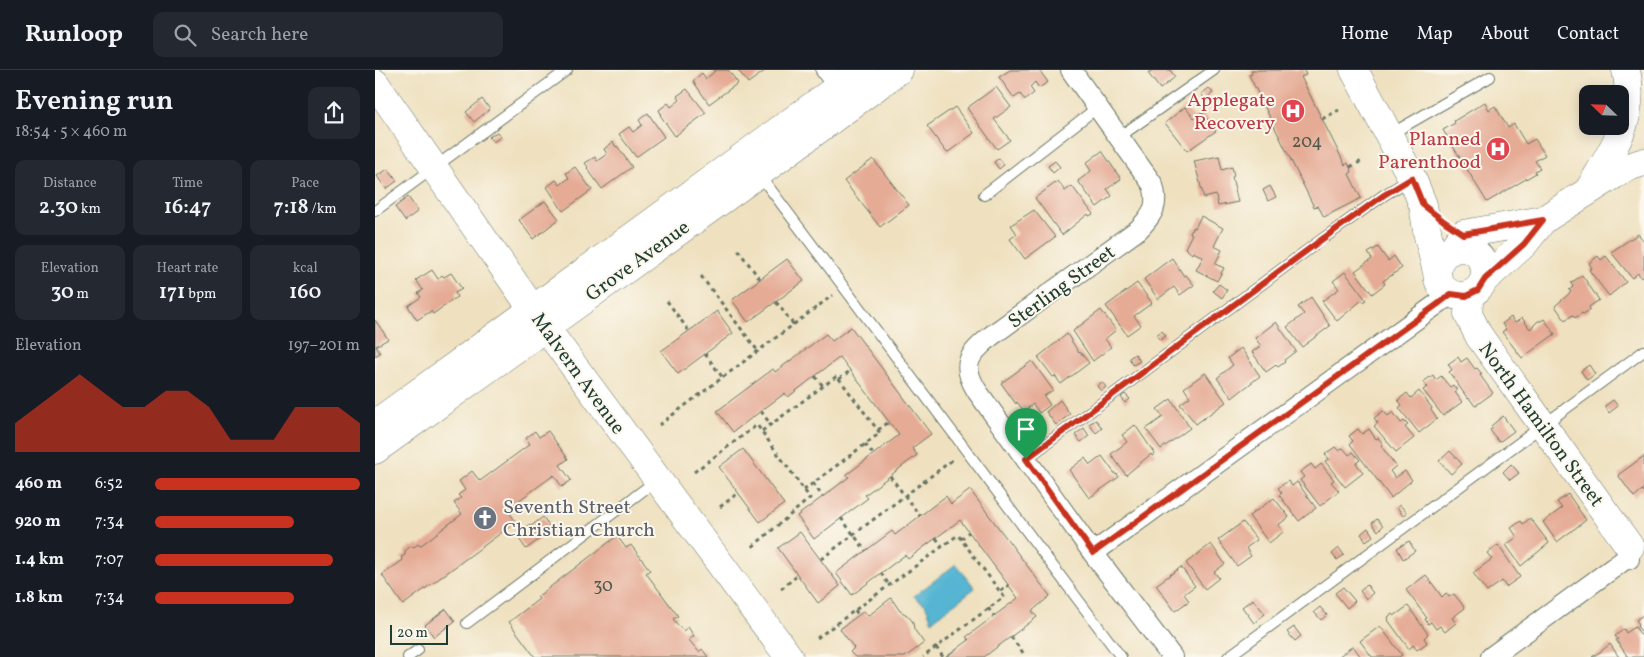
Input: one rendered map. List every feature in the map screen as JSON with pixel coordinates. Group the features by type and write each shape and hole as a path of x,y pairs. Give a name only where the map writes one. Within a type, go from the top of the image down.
{"main road":[{"name":"Grove Avenue","path":"375,450 538,318 862,70"},
{"name":"Grove Avenue","path":"375,424 758,174 839,87 899,70"},
{"name":"North Hamilton Street","path":"1354,70 1412,178 1423,205 1429,243 1461,268 1469,302 1468,314 1479,336 1640,554"},
{"path":"1589,190 1621,134 1627,116 1629,98 1626,70"},
{"path":"1634,70 1644,85"},
{"name":"Malvern Avenue","path":"375,83 538,318 789,657"},
{"path":"1461,268 1543,220 1589,190 1629,167 1644,162"},
{"path":"1423,205 1445,222 1461,268"},
{"path":"1461,268 1524,244 1543,220"}],"street":[{"path":"1071,70 1119,137"},
{"name":"Sterling Street","path":"1026,459 971,380 967,367 974,350 991,336 1139,229 1149,218 1156,205 1153,185 1119,137"},
{"path":"1093,553 1461,268"},
{"path":"1026,459 1093,553 1172,657"},
{"path":"1491,657 1624,560 1640,554"}],"lane":[{"path":"375,210 567,70"},
{"path":"1119,137 1214,70"},
{"path":"1388,135 1490,77"},
{"path":"984,195 1098,107"},
{"path":"758,174 1121,657"},
{"path":"1026,459 1321,240 1384,195 1412,178"},
{"path":"1228,657 1644,351"},
{"path":"467,623 657,480"},
{"path":"408,657 418,650"}],"path":[{"path":"1322,119 1339,110"},
{"path":"1350,167 1364,160"},
{"path":"738,250 760,279"},
{"path":"701,276 758,351"},
{"path":"659,425 843,288"},
{"path":"667,301 689,331"},
{"path":"776,302 794,325"},
{"path":"705,354 723,378"},
{"path":"839,379 851,371"},
{"path":"815,376 823,386"},
{"path":"761,431 837,376 877,430 879,433 804,490"},
{"path":"761,411 771,425"},
{"path":"877,430 889,422"},
{"path":"694,472 757,425 810,498 751,548"},
{"path":"865,444 873,454"},
{"path":"821,559 965,450"},
{"path":"890,476 920,516"},
{"path":"813,483 823,497"},
{"path":"720,507 738,493"},
{"path":"841,518 866,551"},
{"path":"961,539 969,532"},
{"path":"817,638 957,535 1004,596 923,657"},
{"path":"936,538 942,546"},
{"path":"881,574 889,585"},
{"path":"781,589 798,575"},
{"path":"1000,591 1009,585"},
{"path":"988,608 994,616"},
{"path":"855,610 858,614"},
{"path":"1011,637 1024,654"},
{"path":"936,647 943,657"}],"water":[{"path":"956,564 975,588 932,621 925,604 914,596"}],"building":[{"path":"714,70 728,70 738,83 709,104 693,81 702,73 706,79"},
{"path":"738,70 766,70 748,83"},
{"path":"1010,70 1039,70 1048,82 1039,88 1035,82 1030,87 1034,93 1025,100 1020,94 1014,98 999,77"},
{"path":"1153,70 1170,70 1175,77 1160,89 1148,73"},
{"path":"1251,70 1304,70 1306,75 1301,77 1345,165 1348,163 1352,172 1349,174 1361,198 1324,217 1318,206 1314,207 1249,75 1252,74"},
{"path":"996,87 1011,107 994,119 1010,140 997,149 967,108"},
{"path":"1209,88 1213,93 1205,99 1201,94"},
{"path":"687,89 706,113 675,136 660,115 659,110 668,103 671,107 680,100 677,96"},
{"path":"482,99 490,109 474,122 466,112"},
{"name":"Planned Parenthood","path":"1485,102 1489,110 1495,106 1508,128 1514,124 1526,144 1535,139 1545,155 1535,161 1540,168 1535,171 1536,173 1487,202 1443,130"},
{"path":"955,107 974,133 947,153 927,126"},
{"path":"1185,107 1194,118 1202,112 1216,131 1187,151 1165,123"},
{"path":"648,113 664,137 636,157 619,134 629,127 633,132 642,125 639,120"},
{"path":"497,132 501,137 493,142 489,137"},
{"path":"613,142 632,167 602,189 585,163 595,157 597,161 607,154 604,149"},
{"path":"1102,151 1121,179 1107,189 1112,196 1097,207 1078,181 1091,171 1086,163"},
{"path":"1219,156 1222,170 1232,167 1234,176 1232,177 1238,202 1218,206 1216,195 1204,198 1194,161"},
{"path":"999,158 1004,165 999,169 994,162"},
{"path":"873,159 909,205 880,227 844,181"},
{"path":"1055,161 1060,167 1053,173 1048,166"},
{"path":"575,167 592,190 563,211 547,187 556,180 560,185 569,178 566,173"},
{"path":"388,169 397,181 386,189 377,176"},
{"path":"1058,181 1065,191 1072,186 1093,214 1089,216 1088,214 1062,235 1035,198"},
{"path":"1270,186 1276,197 1268,201 1263,190"},
{"path":"408,197 418,211 405,221 395,207"},
{"path":"545,201 559,219 533,239 519,220"},
{"path":"1034,210 1055,237 1025,259 1010,239 1017,234 1011,225"},
{"path":"1201,216 1223,228 1214,246 1222,250 1215,264 1224,268 1217,281 1196,270 1203,257 1193,252 1192,254 1185,248 1192,234 1190,233 1193,227 1195,228"},
{"path":"1638,234 1644,241 1644,275 1641,278 1638,273 1632,278 1611,252"},
{"path":"1378,247 1388,261 1394,256 1402,268 1383,281 1385,284 1372,294 1355,271 1372,259 1368,253"},
{"path":"1598,256 1601,260 1606,256 1626,282 1609,296 1589,270 1592,268 1589,263"},
{"path":"1172,258 1184,276 1186,275 1194,285 1180,295 1174,287 1158,299 1144,279"},
{"path":"787,259 804,281 748,322 732,300"},
{"path":"432,270 438,279 442,275 444,277 451,273 462,289 455,293 457,297 433,314 431,311 417,320 408,306 421,297 418,293 423,290 416,280"},
{"path":"1345,272 1366,300 1363,302 1362,300 1337,321 1322,301 1339,289 1333,281"},
{"path":"1582,275 1599,300 1589,307 1590,310 1575,318 1573,315 1565,320 1555,306 1571,292 1569,290 1573,287 1571,283"},
{"path":"1137,283 1152,303 1134,316 1141,325 1127,335 1106,306"},
{"path":"1219,284 1227,290 1222,298 1213,291"},
{"path":"1311,297 1330,326 1302,347 1287,327 1304,314 1298,307"},
{"path":"1101,310 1116,330 1105,339 1111,347 1093,361 1073,331"},
{"path":"717,311 733,333 678,374 661,351"},
{"path":"1511,317 1515,323 1522,318 1530,329 1538,321 1544,319 1555,334 1522,358 1502,332 1506,329 1502,324"},
{"path":"375,320 388,339 376,346 380,353 375,356"},
{"path":"1276,322 1296,351 1278,367 1276,365 1266,372 1252,352 1261,346 1255,338"},
{"path":"851,327 931,434 912,448 917,455 865,495 868,498 814,539 797,516 849,477 846,475 899,435 840,357 788,397 785,393 733,432 717,411 773,369 775,372 826,334 832,341"},
{"path":"1162,331 1166,336 1160,340 1156,335"},
{"path":"1067,334 1079,353 1089,363 1061,384 1055,376 1053,377 1038,357"},
{"path":"1241,348 1260,376 1232,398 1217,378 1233,365 1228,358"},
{"path":"1135,354 1140,361 1133,365 1129,358"},
{"path":"1458,357 1461,362 1467,358 1475,369 1477,368 1493,393 1475,406 1449,372 1452,370 1448,364"},
{"path":"1032,361 1053,390 1044,396 1050,405 1039,413 1033,404 1024,411 1017,402 1016,404 1001,383"},
{"path":"1589,365 1595,374 1587,380 1581,371"},
{"path":"1205,373 1226,402 1196,424 1180,404 1190,397 1184,388"},
{"path":"1433,375 1436,380 1441,376 1450,387 1453,385 1457,390 1455,392 1462,402 1443,416 1423,390 1427,387 1423,382"},
{"path":"1102,382 1106,387 1101,391 1097,386"},
{"path":"1419,391 1432,408 1431,410 1437,419 1419,433 1399,408 1402,405 1398,400 1407,393 1411,398"},
{"path":"1125,394 1130,399 1125,403 1121,397"},
{"path":"1171,399 1190,428 1161,449 1146,429 1163,417 1157,409"},
{"path":"1060,400 1070,414 1056,425 1046,412"},
{"path":"1613,400 1618,406 1609,413 1605,406"},
{"path":"1383,411 1388,416 1393,412 1401,423 1404,421 1408,425 1405,427 1414,438 1396,452 1374,426 1378,423 1374,418"},
{"path":"1503,416 1514,431 1499,442 1490,430 1493,428 1491,426"},
{"path":"1096,420 1102,428 1096,433 1089,424"},
{"path":"1135,425 1155,454 1152,456 1151,454 1126,475 1111,454 1127,442 1122,435"},
{"path":"1084,428 1089,436 1081,442 1075,435"},
{"path":"1358,429 1362,434 1369,429 1376,439 1378,438 1383,444 1381,446 1396,466 1390,471 1395,478 1405,471 1412,480 1391,498 1350,444 1353,441 1349,436"},
{"name":"Seventh Street Christian Church","path":"535,431 539,437 548,431 568,459 560,465 571,480 562,487 554,475 507,509 516,522 403,605 382,575 403,560 401,557 405,555 405,551 411,546 414,547 418,544 420,546 462,514 454,503 461,498 458,495 465,490 459,481 472,471 480,481 530,444 526,438"},
{"path":"1335,447 1339,451 1343,448 1349,455 1353,452 1360,460 1356,463 1363,473 1345,487 1325,461 1329,459 1325,454"},
{"path":"743,449 784,504 760,522 719,467"},
{"path":"1450,451 1462,464 1451,474 1439,461"},
{"path":"1102,456 1119,477 1089,498 1069,470 1085,458 1090,465"},
{"path":"1644,456 1644,492 1642,490 1634,497 1618,475"},
{"path":"1311,464 1315,469 1321,464 1334,480 1331,482 1339,491 1320,506 1300,480 1304,477 1300,472"},
{"path":"1511,464 1519,473 1510,480 1503,472"},
{"path":"1288,481 1292,486 1297,482 1316,508 1299,521 1279,495 1282,493 1278,488"},
{"path":"970,490 1050,596 1032,611 1037,617 984,657 946,657 969,640 966,637 1018,598 960,520 908,559 905,555 852,595 836,573 892,531 895,535 946,496 951,504"},
{"path":"1568,494 1586,520 1557,542 1543,522 1562,508 1557,502"},
{"path":"1274,498 1289,517 1278,525 1283,532 1269,543 1249,516"},
{"path":"1400,505 1407,513 1403,516 1397,507"},
{"path":"543,517 552,530 526,549 517,536 530,524 531,526"},
{"path":"1530,518 1549,543 1521,566 1506,545 1517,537 1511,528 1521,521 1523,524"},
{"path":"1377,519 1383,526 1378,531 1372,523"},
{"path":"1243,522 1257,540 1246,548 1251,556 1237,566 1218,540"},
{"path":"1368,528 1373,536 1366,541 1361,534"},
{"path":"800,532 840,586 818,603 778,548"},
{"path":"617,536 626,548 631,545 650,570 646,573 678,616 673,619 683,631 688,627 694,636 689,640 699,652 702,649 708,657 535,657 509,622 539,599 537,597"},
{"path":"1409,541 1415,551 1403,559 1397,548"},
{"path":"1211,544 1225,564 1214,572 1219,578 1205,589 1186,563"},
{"path":"1498,545 1520,577 1506,587 1502,581 1487,592 1473,573 1492,559 1487,553"},
{"path":"1339,548 1344,555 1337,560 1332,554"},
{"path":"1181,567 1195,586 1184,594 1189,601 1175,611 1156,585"},
{"path":"1426,575 1442,597 1446,593 1449,597 1454,594 1465,608 1452,618 1456,623 1445,632 1440,626 1436,629 1431,622 1428,624 1425,619 1427,618 1406,590"},
{"path":"1367,585 1373,593 1366,599 1360,591"},
{"path":"1343,587 1355,601 1347,608 1335,593"},
{"path":"891,598 900,611 913,622 914,629 924,643 905,657 855,657 850,652 854,648 840,629 864,611 868,616"},
{"path":"1253,599 1265,614 1254,623 1242,607"},
{"path":"1408,606 1428,634 1424,638 1427,643 1417,650 1413,645 1409,649 1388,620 1388,617 1392,614 1394,616"},
{"path":"1320,607 1327,615 1321,620 1314,612"},
{"path":"446,609 455,621 434,637 425,625"},
{"path":"1644,614 1644,635 1637,626 1639,624 1636,620"},
{"path":"1380,626 1402,655 1399,657 1372,657 1360,641"},
{"path":"1294,627 1301,636 1295,641 1287,632"},
{"path":"1635,627 1644,639 1644,657 1628,657 1616,640 1618,639 1615,636 1624,629 1626,633"},
{"path":"1610,644 1619,657 1592,657 1600,652"},
{"path":"1353,646 1361,657 1338,657"}],"place":[{"name":"Applegate Recovery","path":"1293,111"},
{"name":"Planned Parenthood","path":"1498,149"},
{"name":"Seventh Street Christian Church","path":"485,518"}],"route":[{"path":"1412,178 1423,205 1463,234 1543,220 1524,244 1485,279 1478,290 1466,296 1451,294 1093,553 1026,459 1321,240 1384,195 1412,178"}]}
